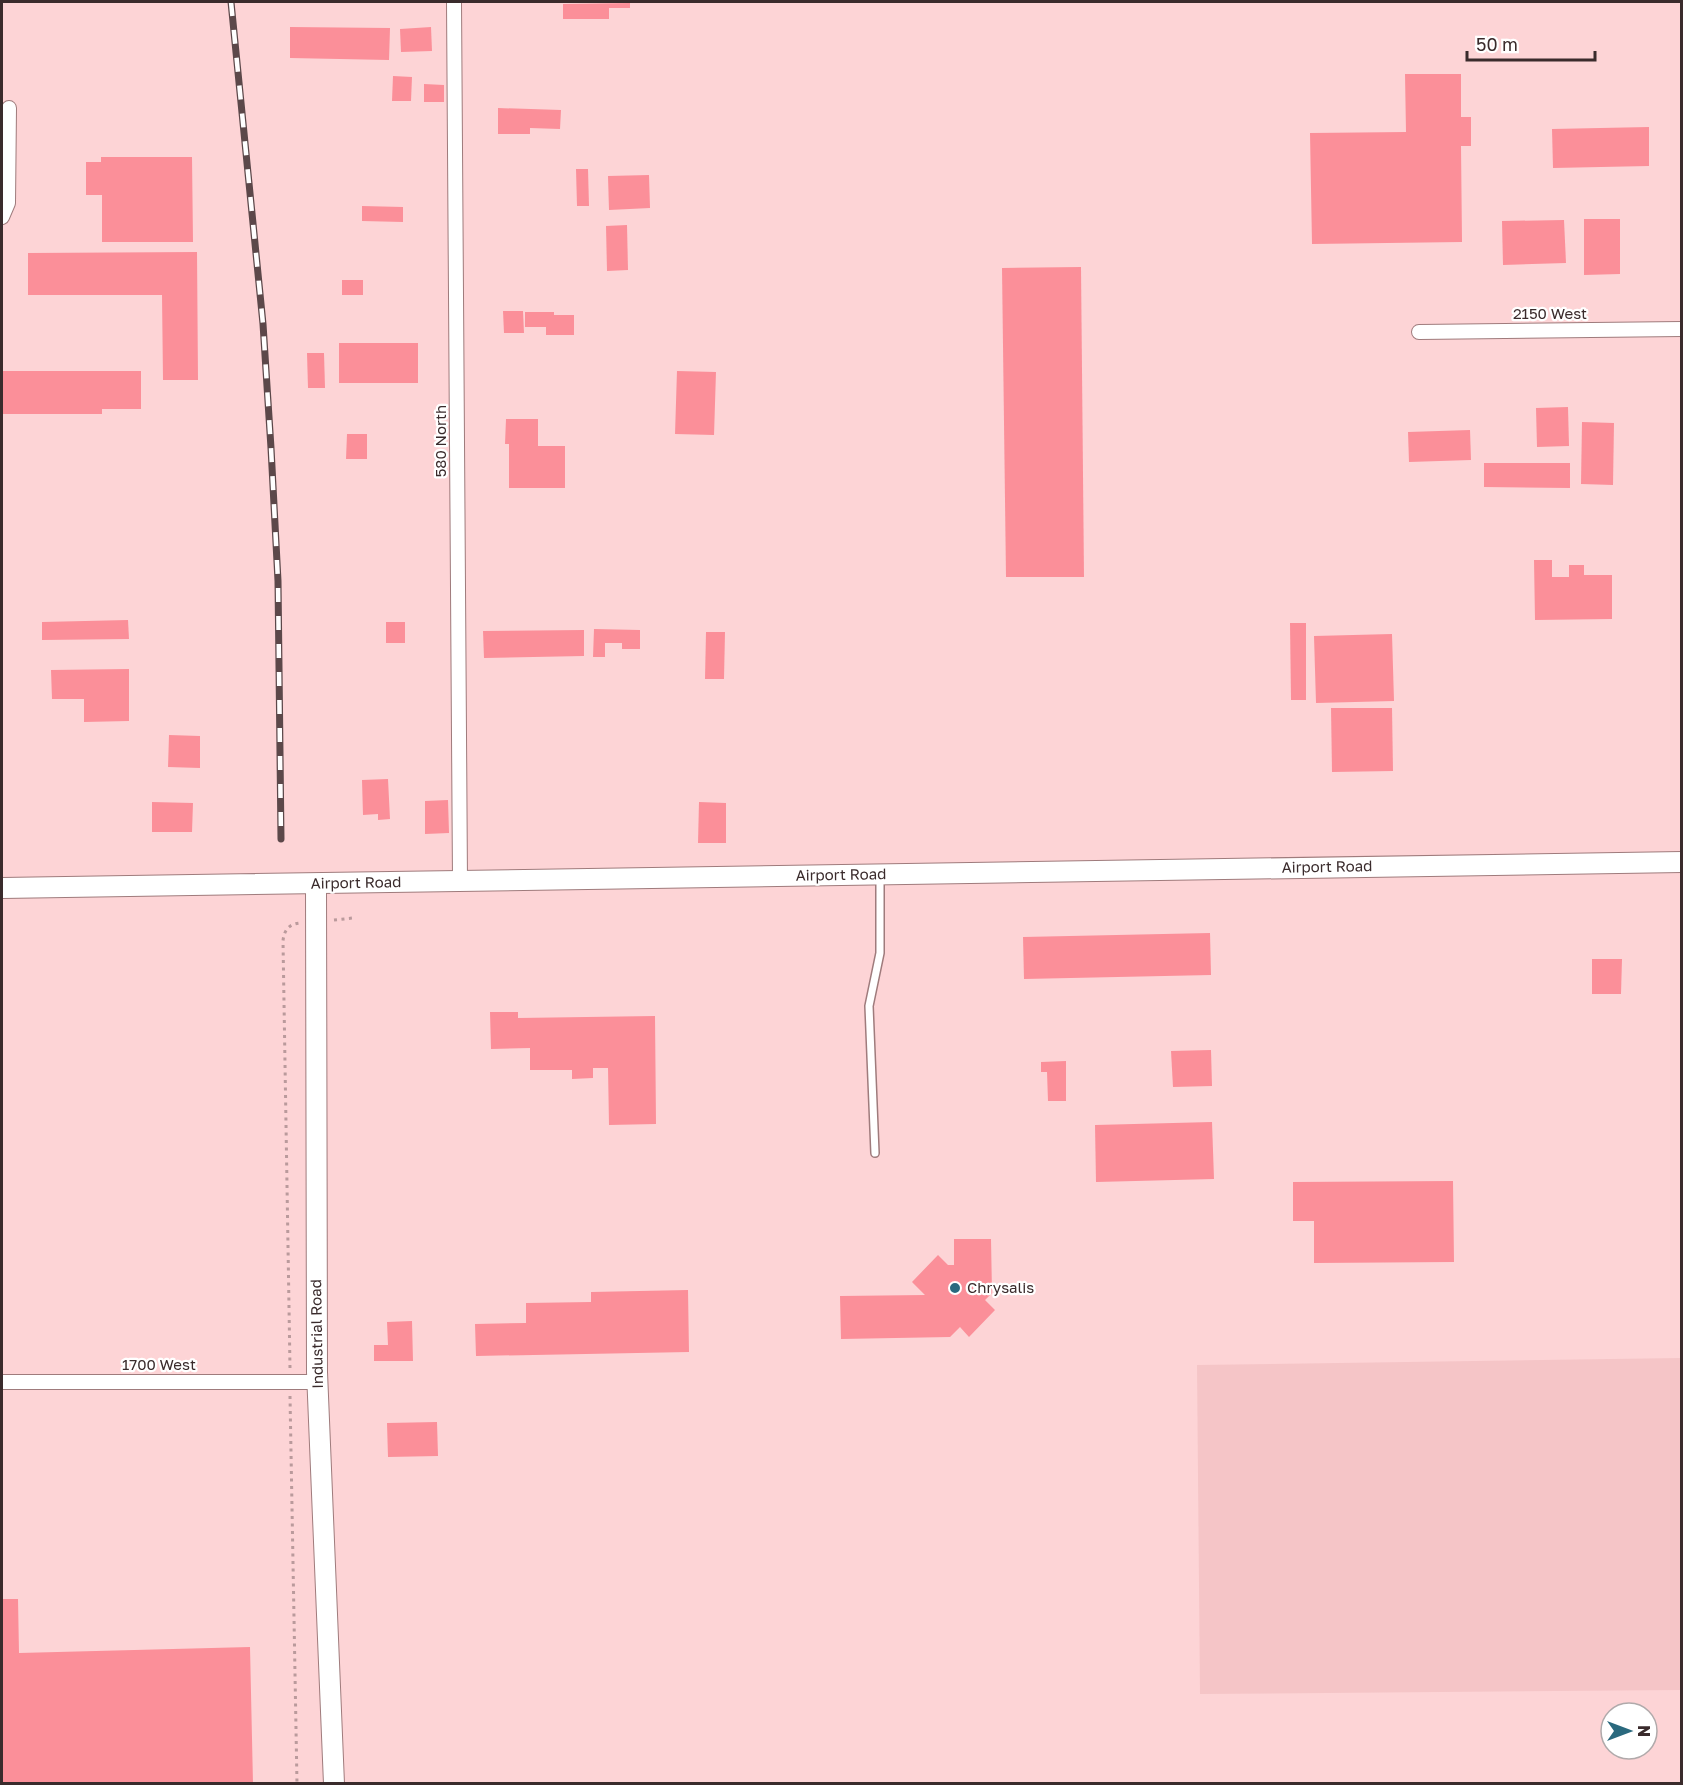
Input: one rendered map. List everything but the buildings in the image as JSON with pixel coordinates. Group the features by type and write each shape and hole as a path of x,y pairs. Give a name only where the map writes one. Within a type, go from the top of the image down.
{"street":[{"name":"580 North","path":"454,2 460,881"},
{"path":"2,217 8,203 9,108"},
{"name":"2150 West","path":"1419,332 1682,330"},
{"name":"Airport Road","path":"2,888 1682,862"},
{"name":"Industrial Road","path":"316,884 317,1382 334,1784"},
{"name":"1700 West","path":"2,1382 317,1382"}],"lane":[{"path":"874,1153 869,1006 880,953 880,874"}],"path":[{"path":"290,1361 283,941 286,931 292,924 353,918"},
{"path":"290,1397 297,1784"}],"shaded area":[{"path":"1681,1358 1681,1690 1200,1694 1197,1365"}],"railway":[{"path":"231,2 263,324 271,448 278,581 281,839"}],"place":[{"name":"Chrysalis","path":"955,1288"}]}
